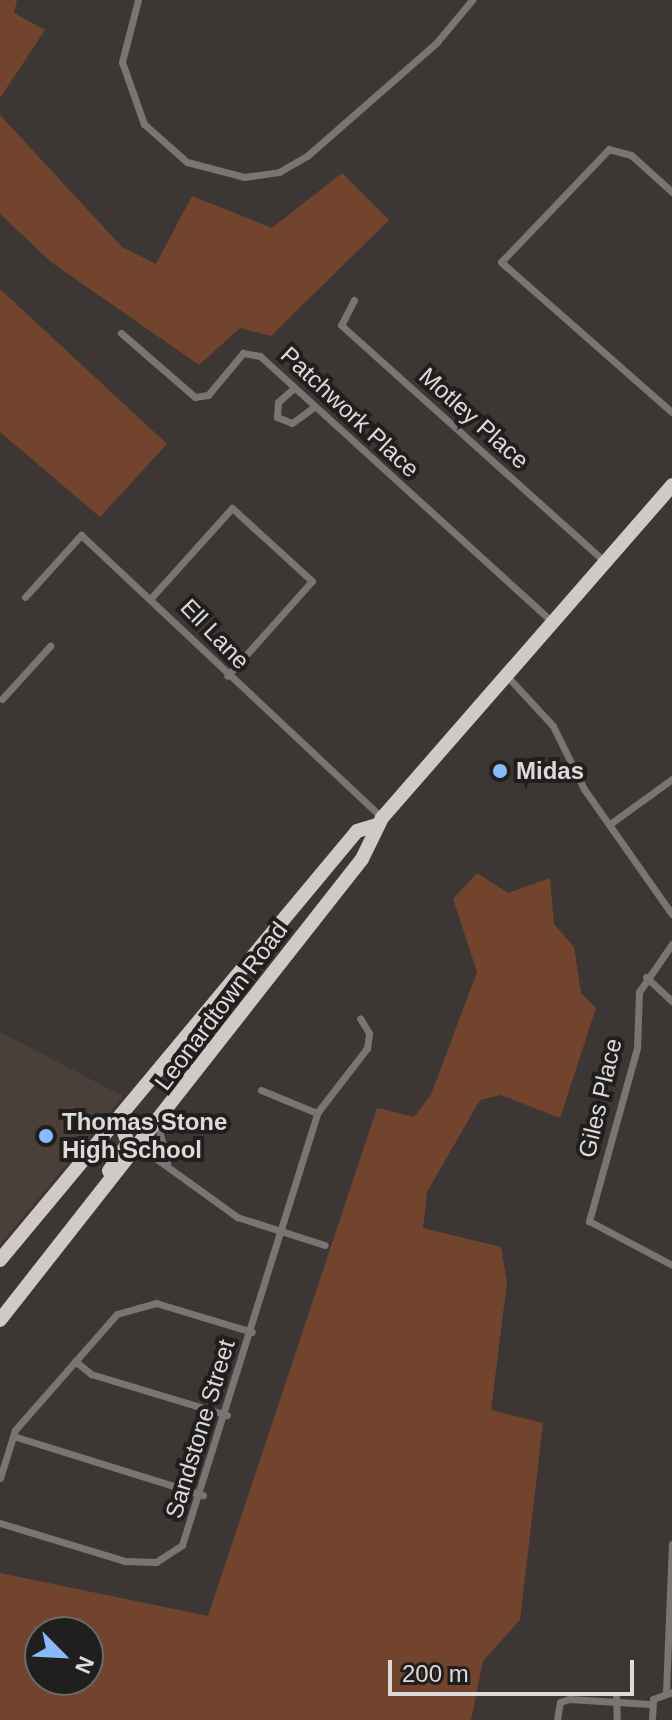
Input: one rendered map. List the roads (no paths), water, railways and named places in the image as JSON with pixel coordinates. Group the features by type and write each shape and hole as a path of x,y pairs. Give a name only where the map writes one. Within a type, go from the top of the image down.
{"highway":[{"name":"Leonardtown Road","path":"0,1320 158,1126 367,851 380,822 504,674 672,485"},
{"name":"Leonardtown Road","path":"0,1260 357,831 380,822"},
{"path":"140,1147 130,1122 162,1064"},
{"path":"71,1234 76,1215 127,1146 119,1119"}],"street":[{"path":"138,0 122,62 144,124 187,162 244,177 279,172 307,156 437,42 472,0"},
{"path":"672,192 631,155 609,149 501,262 672,412"},
{"name":"Motley Place","path":"354,300 341,325 603,560"},
{"name":"Patchwork Place","path":"121,333 195,397 208,395 248,352 294,388 551,621"},
{"path":"294,388 278,402 277,417 292,423 314,407"},
{"path":"151,598 232,508 312,581 227,676"},
{"name":"Ell Lane","path":"25,597 81,535 151,598 227,676 380,822"},
{"path":"2,699 50,646"},
{"path":"504,674 553,726 610,824 672,914"},
{"path":"610,824 672,779"},
{"path":"672,944 646,977 672,1001"},
{"name":"Giles Place","path":"646,977 637,1048 589,1221 672,1265"},
{"path":"261,1090 317,1113 367,1048 369,1033 360,1018"},
{"name":"Sandstone Street","path":"0,1523 125,1561 156,1562 182,1545 203,1495 317,1113"},
{"path":"158,1126 167,1163"},
{"path":"140,1147 167,1163 237,1217 325,1245"},
{"path":"0,1478 13,1436 117,1314 144,1302 252,1332"},
{"path":"75,1361 91,1374 227,1415"},
{"path":"13,1436 203,1495"},
{"path":"557,1720 569,1699 616,1697 650,1704 669,1692 672,1544"},
{"path":"616,1697 617,1720"},
{"path":"650,1704 652,1720"}],"place":[{"name":"Midas","path":"500,771"},
{"name":"Thomas Stone High School","path":"46,1136"}]}
